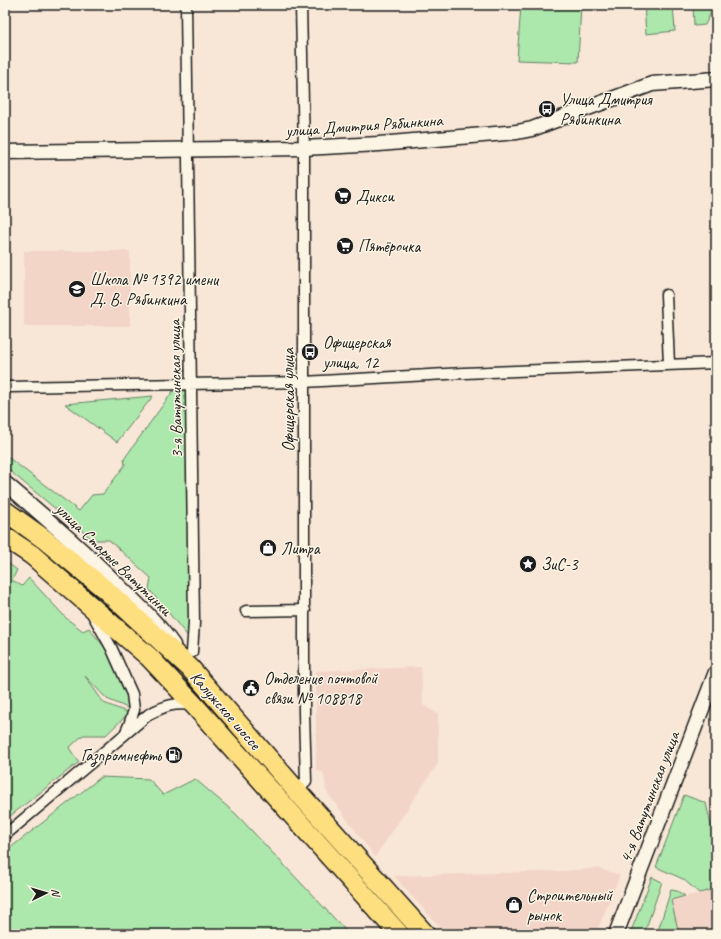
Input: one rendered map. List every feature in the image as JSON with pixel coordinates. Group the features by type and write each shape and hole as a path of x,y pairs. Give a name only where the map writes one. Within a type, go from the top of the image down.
{"highway":[{"name":"Калужское шоссе","path":"7,512 44,539 191,660 296,790 425,934"},
{"name":"Калужское шоссе","path":"5,537 32,555 149,657 194,705 399,934"}],"street":[{"name":"3-я Ватутинская улица","path":"186,5 194,623 191,660"},
{"name":"Офицерская улица","path":"296,790 306,781 304,712 304,148 301,5"},
{"name":"улица Дмитрия Рябинкина","path":"5,152 304,148 379,144 517,132 532,129 652,84 716,79"},
{"path":"666,295 669,364"},
{"path":"9,387 304,382 464,373 716,363"},
{"name":"улица Старые Ватутинки","path":"5,483 104,571 191,660"},
{"path":"7,512 104,571"},
{"path":"85,601 111,648 132,694 134,702 132,716 123,738"},
{"path":"246,611 305,610"},
{"name":"4-я Ватутинская улица","path":"616,934 716,672"},
{"path":"5,835 123,738 149,714 166,706 178,704 194,705"}],"shaded area":[{"name":"Школа № 1392 имени Д. В. Рябинкина","path":"24,251 130,251 130,326 24,326"},
{"path":"421,667 423,705 438,714 438,763 375,857 326,791 324,773 316,770 316,671"},
{"name":"Строительный рынок","path":"597,868 620,875 596,934 446,934 394,876 565,871"},
{"path":"716,889 716,934 679,934 671,900"}],"green space":[{"path":"521,5 581,5 578,62 517,60"},
{"path":"644,5 673,5 675,31 646,34"},
{"path":"693,5 714,5 705,25 694,26"},
{"path":"173,391 187,391 190,639 149,589 151,578 109,540 93,540 5,467 5,455 79,511 92,495 103,494 125,465 124,459"},
{"path":"153,396 117,442 65,404"},
{"path":"5,561 17,570 12,580 22,586 29,578 67,619 83,631 89,628 121,668 131,697 130,709 107,699 85,676 104,703 129,713 106,735 83,735 69,748 79,762 5,820"},
{"path":"101,777 149,779 163,795 195,779 236,814 349,934 5,934 5,852"},
{"path":"684,795 706,803 716,847 716,889 699,893 683,879 656,867"},
{"path":"652,877 662,882 644,934 630,934"},
{"path":"671,890 677,891 685,896 671,900 679,934 657,934"}],"place":[{"name":"Улица Дмитрия Рябинкина","path":"547,109"},
{"name":"Дикси","path":"343,196"},
{"name":"Пятёрочка","path":"345,246"},
{"name":"Школа № 1392 имени Д. В. Рябинкина","path":"77,289"},
{"name":"Офицерская улица, 12","path":"310,352"},
{"name":"Литра","path":"268,548"},
{"name":"ЗиС-3","path":"528,564"},
{"name":"Отделение почтовой связи № 108818","path":"251,688"},
{"name":"Газпромнефть","path":"174,755"},
{"name":"Строительный рынок","path":"514,905"}]}
